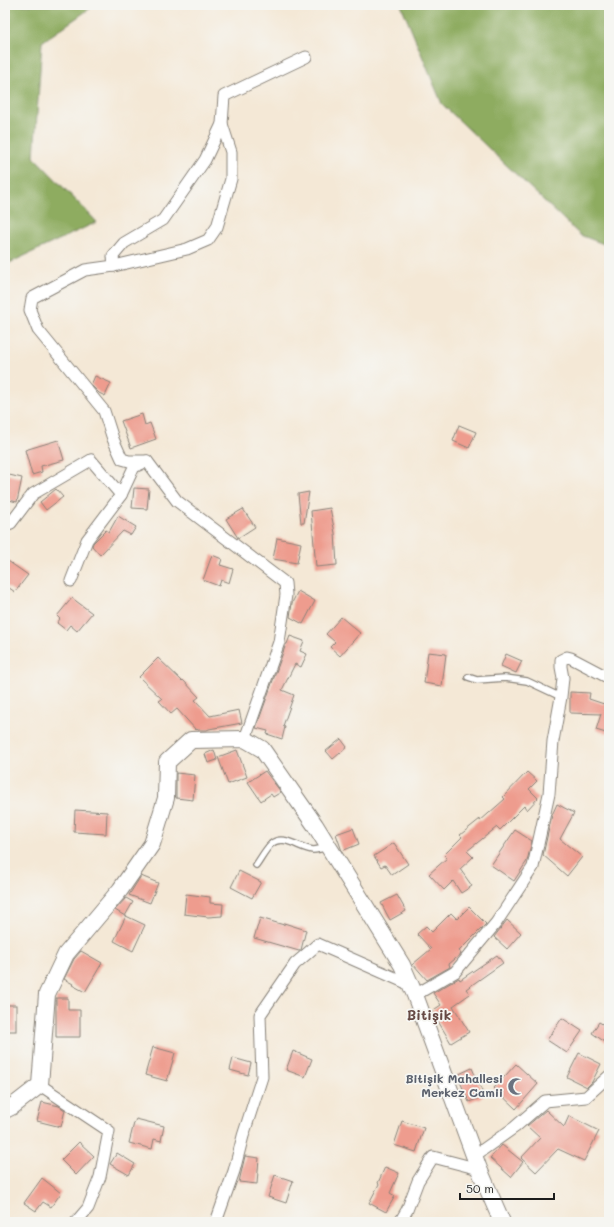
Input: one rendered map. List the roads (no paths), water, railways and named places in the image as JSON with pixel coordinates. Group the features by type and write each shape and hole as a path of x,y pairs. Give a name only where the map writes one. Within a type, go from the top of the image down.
{"street":[{"path":"114,266 113,256 124,243 163,220 205,160 222,124 224,96 306,57"},
{"path":"147,461 129,461 122,459 113,439 104,411 38,330 30,310 32,298 85,270 114,266 187,249 208,240 217,226 231,179 231,152 222,124"},
{"path":"5,525 10,523 34,494 91,460 121,495"},
{"path":"71,581 87,540 121,495 134,467 147,461"},
{"path":"147,461 177,501 285,583 286,595 279,642 246,739"},
{"path":"216,1222 234,1171 242,1136 262,1077 260,1015 295,964 318,944 413,990 455,972 496,923 533,867 549,794 553,741 563,678 561,662 564,658 571,658 609,678"},
{"path":"5,1110 13,1106 40,1085 47,994 66,954 120,890 152,844 166,798 167,762 191,740 246,739 262,749 315,825 402,965 413,990 477,1162 502,1222"},
{"path":"400,1222 418,1181 433,1157 477,1162 545,1101 586,1097 609,1076"},
{"path":"40,1085 109,1131 100,1177 88,1208 76,1222"}],"lane":[{"path":"468,677 477,680 505,678 527,681 561,697"},
{"path":"256,865 269,846 276,841 282,840 313,850 329,847"}],"place":[{"name":"Bitişik Mahallesi Merkez Camii","path":"516,1086"}],"district":[{"name":"Bitişik","path":"429,1015"}]}
